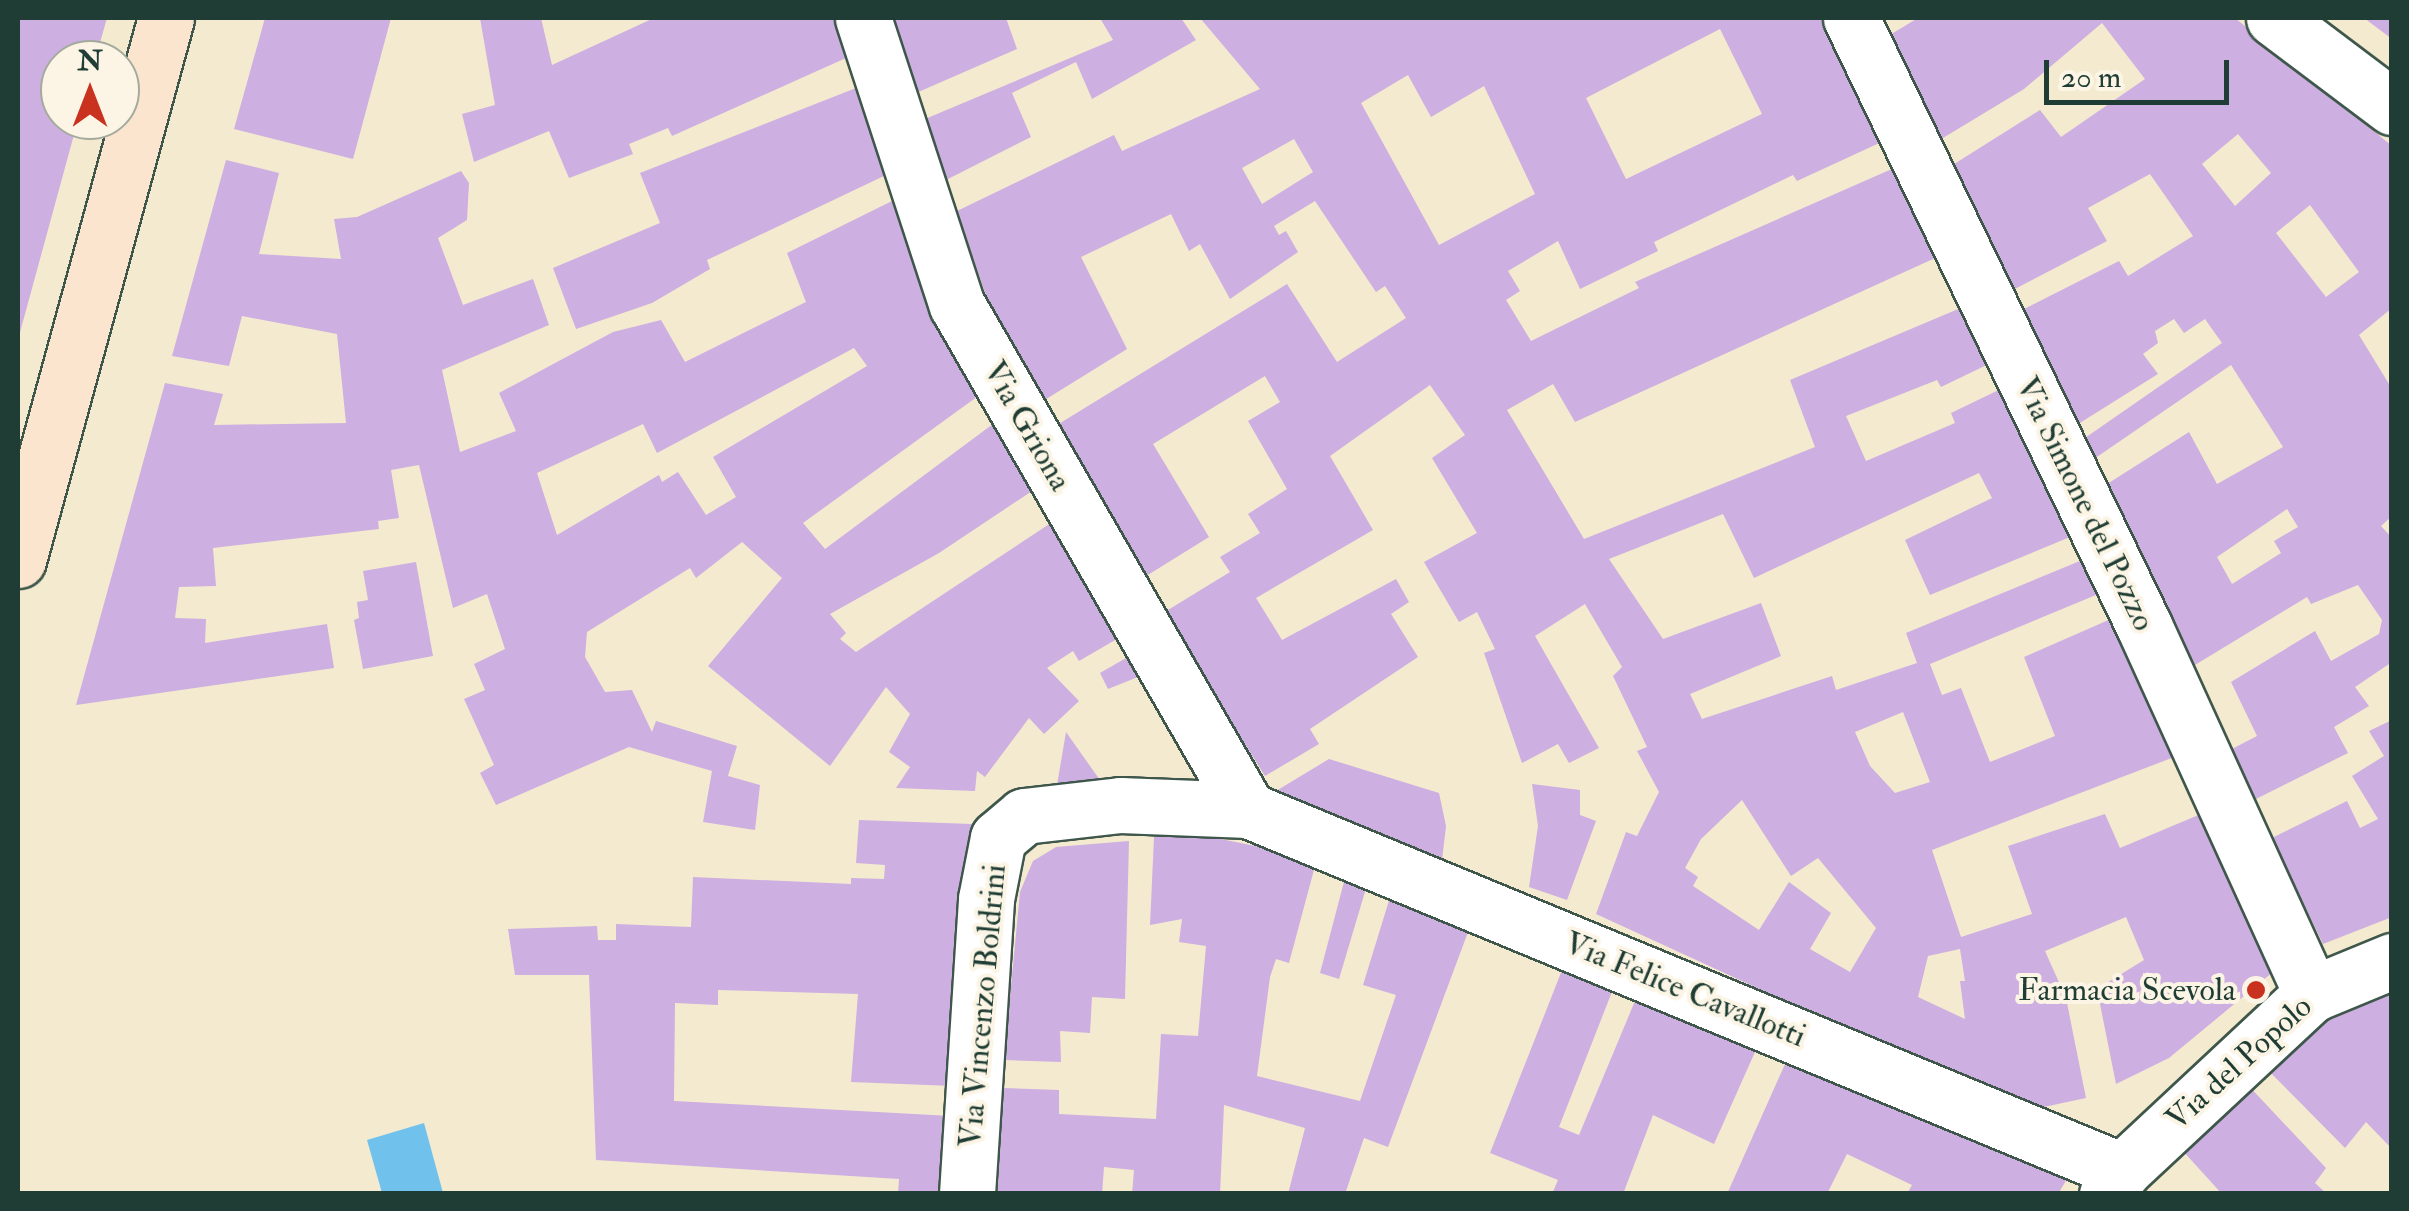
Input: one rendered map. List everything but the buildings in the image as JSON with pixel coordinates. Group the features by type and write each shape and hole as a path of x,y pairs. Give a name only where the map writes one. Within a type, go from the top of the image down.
{"street":[{"path":"18,560 166,18"},
{"name":"Via Griona","path":"863,18 957,305 1248,810"},
{"name":"Via Simone del Pozzo","path":"1851,18 2144,626 2312,994"},
{"path":"2274,18 2392,107"},
{"name":"Via Vincenzo Boldrini","path":"967,1194 986,899 998,838 1024,816 1120,806 1248,810"},
{"name":"Via Felice Cavallotti","path":"1248,810 2114,1182"},
{"name":"Via del Popolo","path":"2114,1182 2312,994 2392,960"}],"water":[{"path":"424,1123 443,1193 382,1193 367,1140"}],"place":[{"name":"Farmacia Scevola","path":"2256,990"}]}
